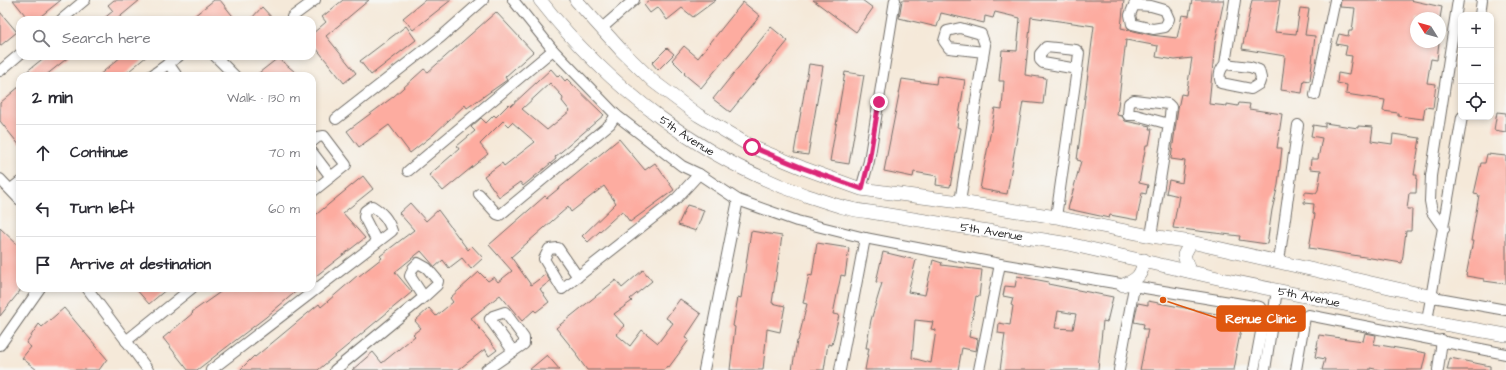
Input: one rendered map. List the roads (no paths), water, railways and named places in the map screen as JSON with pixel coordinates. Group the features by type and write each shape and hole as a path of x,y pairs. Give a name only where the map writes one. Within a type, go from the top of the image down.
{"street":[{"path":"66,16 85,0"},
{"path":"293,16 315,0"},
{"path":"336,119 441,37 483,0"},
{"path":"513,0 553,50 616,115 682,166 699,174 738,200 797,221 865,238 1000,264 1260,307 1264,316 1254,370"},
{"name":"5th Avenue","path":"540,0 581,48 637,101 660,118 722,157 789,189 851,210 1061,243 1277,290 1427,321 1506,335"},
{"path":"576,0 621,50 654,82 698,115 752,147 803,168 862,189 960,202 1191,242 1432,297 1506,310"},
{"path":"602,28 634,0"},
{"path":"862,189 869,161 895,0"},
{"path":"1225,64 1234,0"},
{"path":"1315,95 1335,0"},
{"path":"1444,229 1432,212 1430,201 1431,176 1458,0"},
{"path":"1480,12 1482,0"},
{"path":"408,171 553,50"},
{"path":"960,202 984,52"},
{"path":"0,71 16,57"},
{"path":"156,72 173,60"},
{"path":"219,60 231,72"},
{"path":"168,63 174,72"},
{"path":"1056,218 1076,69"},
{"path":"479,194 497,214 500,214 610,124 616,115"},
{"path":"1427,321 1462,120"},
{"path":"1151,236 1169,124"},
{"path":"1279,261 1298,125"},
{"path":"316,139 324,136 346,165 316,189"},
{"path":"316,157 331,177"},
{"path":"578,277 677,198 699,174"},
{"path":"0,179 16,195"},
{"path":"11,189 16,185"},
{"path":"704,370 738,200"},
{"path":"840,370 865,238"},
{"path":"316,289 377,242"},
{"path":"1189,271 1184,255 1191,242"},
{"path":"1119,370 1129,286 1138,277 1143,269 1144,260"},
{"path":"979,370 1000,264"},
{"path":"1265,370 1277,290"},
{"path":"0,345 37,292"},
{"path":"90,292 148,370"},
{"path":"126,341 187,292"},
{"path":"211,370 312,292"},
{"path":"335,370 424,297"},
{"path":"1296,370 1305,317 1308,314 1506,354"},
{"path":"1438,370 1442,340"},
{"path":"486,370 513,352"}],"place":[{"name":"Renue Clinic","path":"1163,300"}]}
